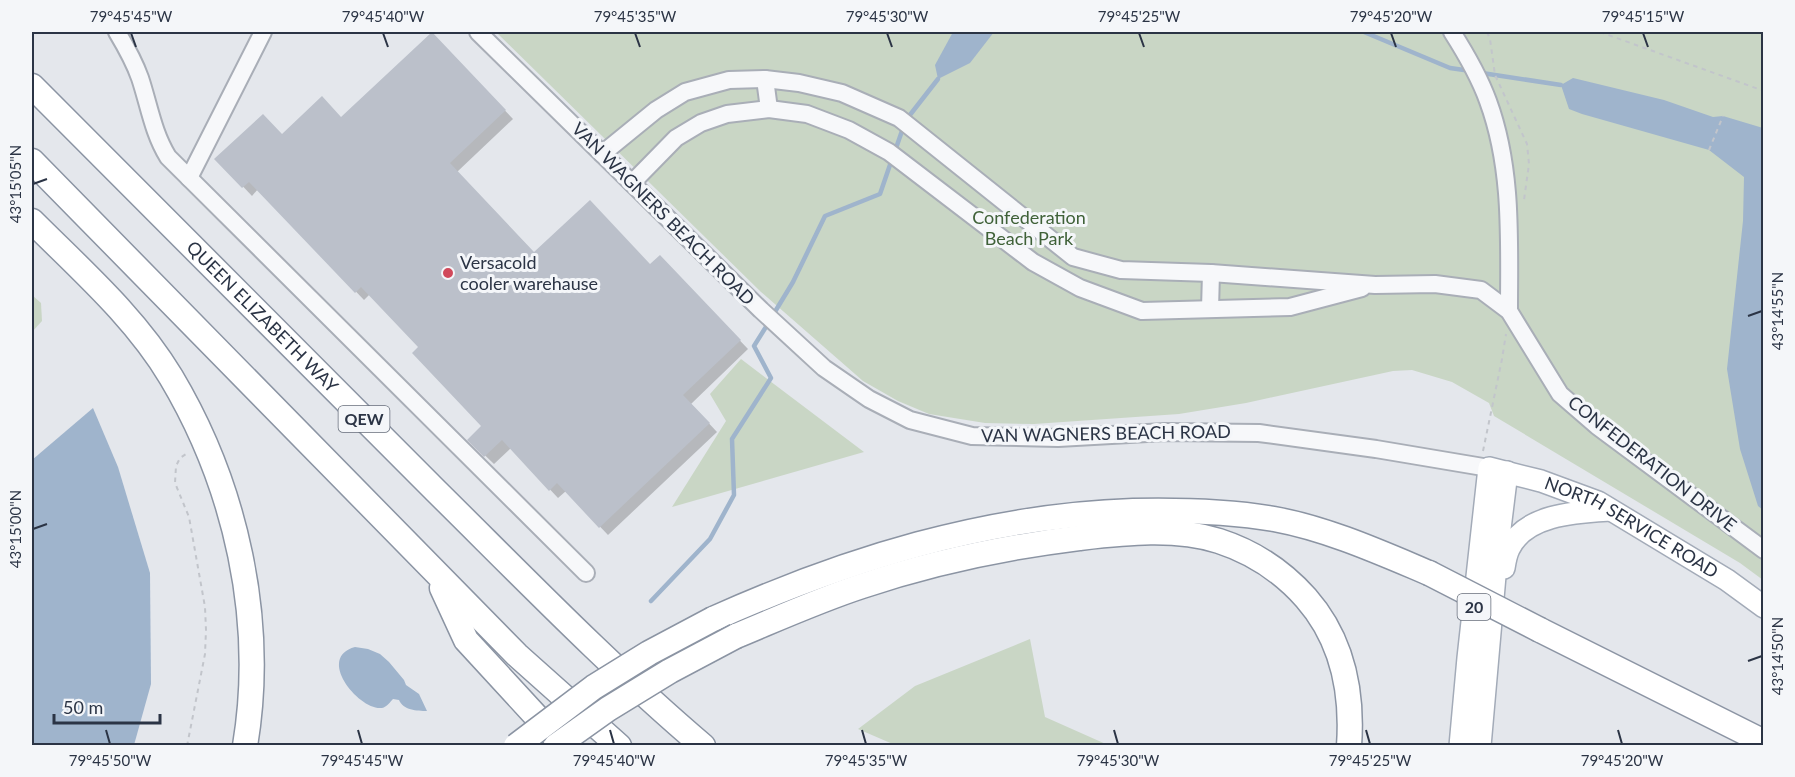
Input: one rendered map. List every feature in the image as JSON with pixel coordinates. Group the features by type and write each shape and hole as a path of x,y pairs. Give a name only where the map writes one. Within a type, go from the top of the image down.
{"highway":[{"name":"QUEEN ELIZABETH WAY","path":"32,86 566,619 703,746"},
{"path":"32,161 517,655 619,746"},
{"path":"32,221 111,298 140,334 171,377 216,470 241,554 251,623 250,715 245,746"},
{"path":"516,746 594,687 650,653 713,620 770,594 884,553 942,538 1016,523 1100,513 1162,510 1220,512 1275,519 1371,548 1429,573 1758,739"},
{"path":"556,746 608,709 670,670 736,636 802,608 863,586 942,563 1027,544 1104,535 1158,533 1189,535 1218,541 1241,550 1269,564 1294,585 1312,605 1328,629 1342,663 1350,697 1349,746"},
{"path":"433,570 466,640 563,746"}],"main road":[{"name":"NORTH SERVICE ROAD","path":"1498,470 1541,480 1598,502 1727,580 1764,606"},
{"name":"20","path":"1480,746 1495,588 1498,470"},
{"name":"20","path":"1460,746 1468,658 1498,470"},
{"path":"1495,588 1502,575 1509,549 1519,534 1548,518 1576,512 1613,510"}],"street":[{"path":"117,32 140,78 156,135 168,157 586,573"},
{"path":"189,178 263,32"},
{"name":"VAN WAGNERS BEACH ROAD","path":"478,32 761,310 824,368 869,399 910,420 972,436 1058,438 1165,432 1259,434 1376,449 1498,470"},
{"path":"1452,32 1472,64 1500,141 1509,202 1509,311"},
{"path":"765,79 769,109"},
{"path":"602,154 656,110 685,92 729,80 765,79 799,83 842,93 899,118 1073,257 1121,270 1211,273 1375,285 1435,284 1481,290 1509,311"},
{"path":"632,183 676,138 700,123 727,114 769,109 807,114 849,130 890,152 1033,262 1080,288 1142,310 1290,307 1375,285"},
{"path":"1210,309 1211,273"},
{"name":"CONFEDERATION DRIVE","path":"1509,311 1560,394 1598,426 1764,550"}],"path":[{"path":"1600,32 1764,92"},
{"path":"1709,150 1723,116"},
{"path":"187,746 205,654 205,607 189,518 175,483 175,475 180,458 204,442"}],"green space":[{"name":"Confederation Beach Park","path":"496,32 1763,32 1763,580 1740,563 1494,416 1489,403 1452,382 1412,370 1393,371 1246,403 1179,414 1034,424 985,423 929,414 898,401 863,381 761,292"},
{"path":"32,295 41,303 42,321 32,332"},
{"path":"741,359 864,452 672,507 726,421 710,394"},
{"path":"1030,639 1045,717 1108,745 895,745 858,729 915,686"}],"water":[{"path":"953,32 994,32 970,63 938,79 935,65"},
{"path":"1573,78 1664,100 1713,117 1723,116 1763,128 1763,510 1758,506 1740,449 1727,369 1743,221 1744,177 1709,150 1569,109 1561,85"},
{"path":"93,408 118,467 150,573 151,684 134,745 32,745 32,460"},
{"path":"355,647 380,654 389,662 406,685 419,694 427,711 411,709 399,700 393,699 382,708 373,707 353,693 340,672 339,662 344,653"}],"building":[{"path":"432,32 506,110 450,163 534,252 590,200 650,264 660,255 741,340 683,395 710,423 599,528 557,483 549,491 502,440 484,457 467,440 481,426 412,353 418,347 361,287 355,293 249,182 242,188 214,159 263,114 282,134 322,96 341,117"}],"waterway":[{"path":"1364,32 1450,68 1471,71"},
{"path":"1482,73 1561,85"},
{"path":"906,120 938,79"},
{"path":"895,151 903,128"},
{"path":"773,315 793,282 825,216 880,194 892,159"},
{"path":"651,601 710,539 734,495 732,439 771,378 754,346 769,322"}],"place":[{"name":"Versacold cooler warehause","path":"448,273"}]}
